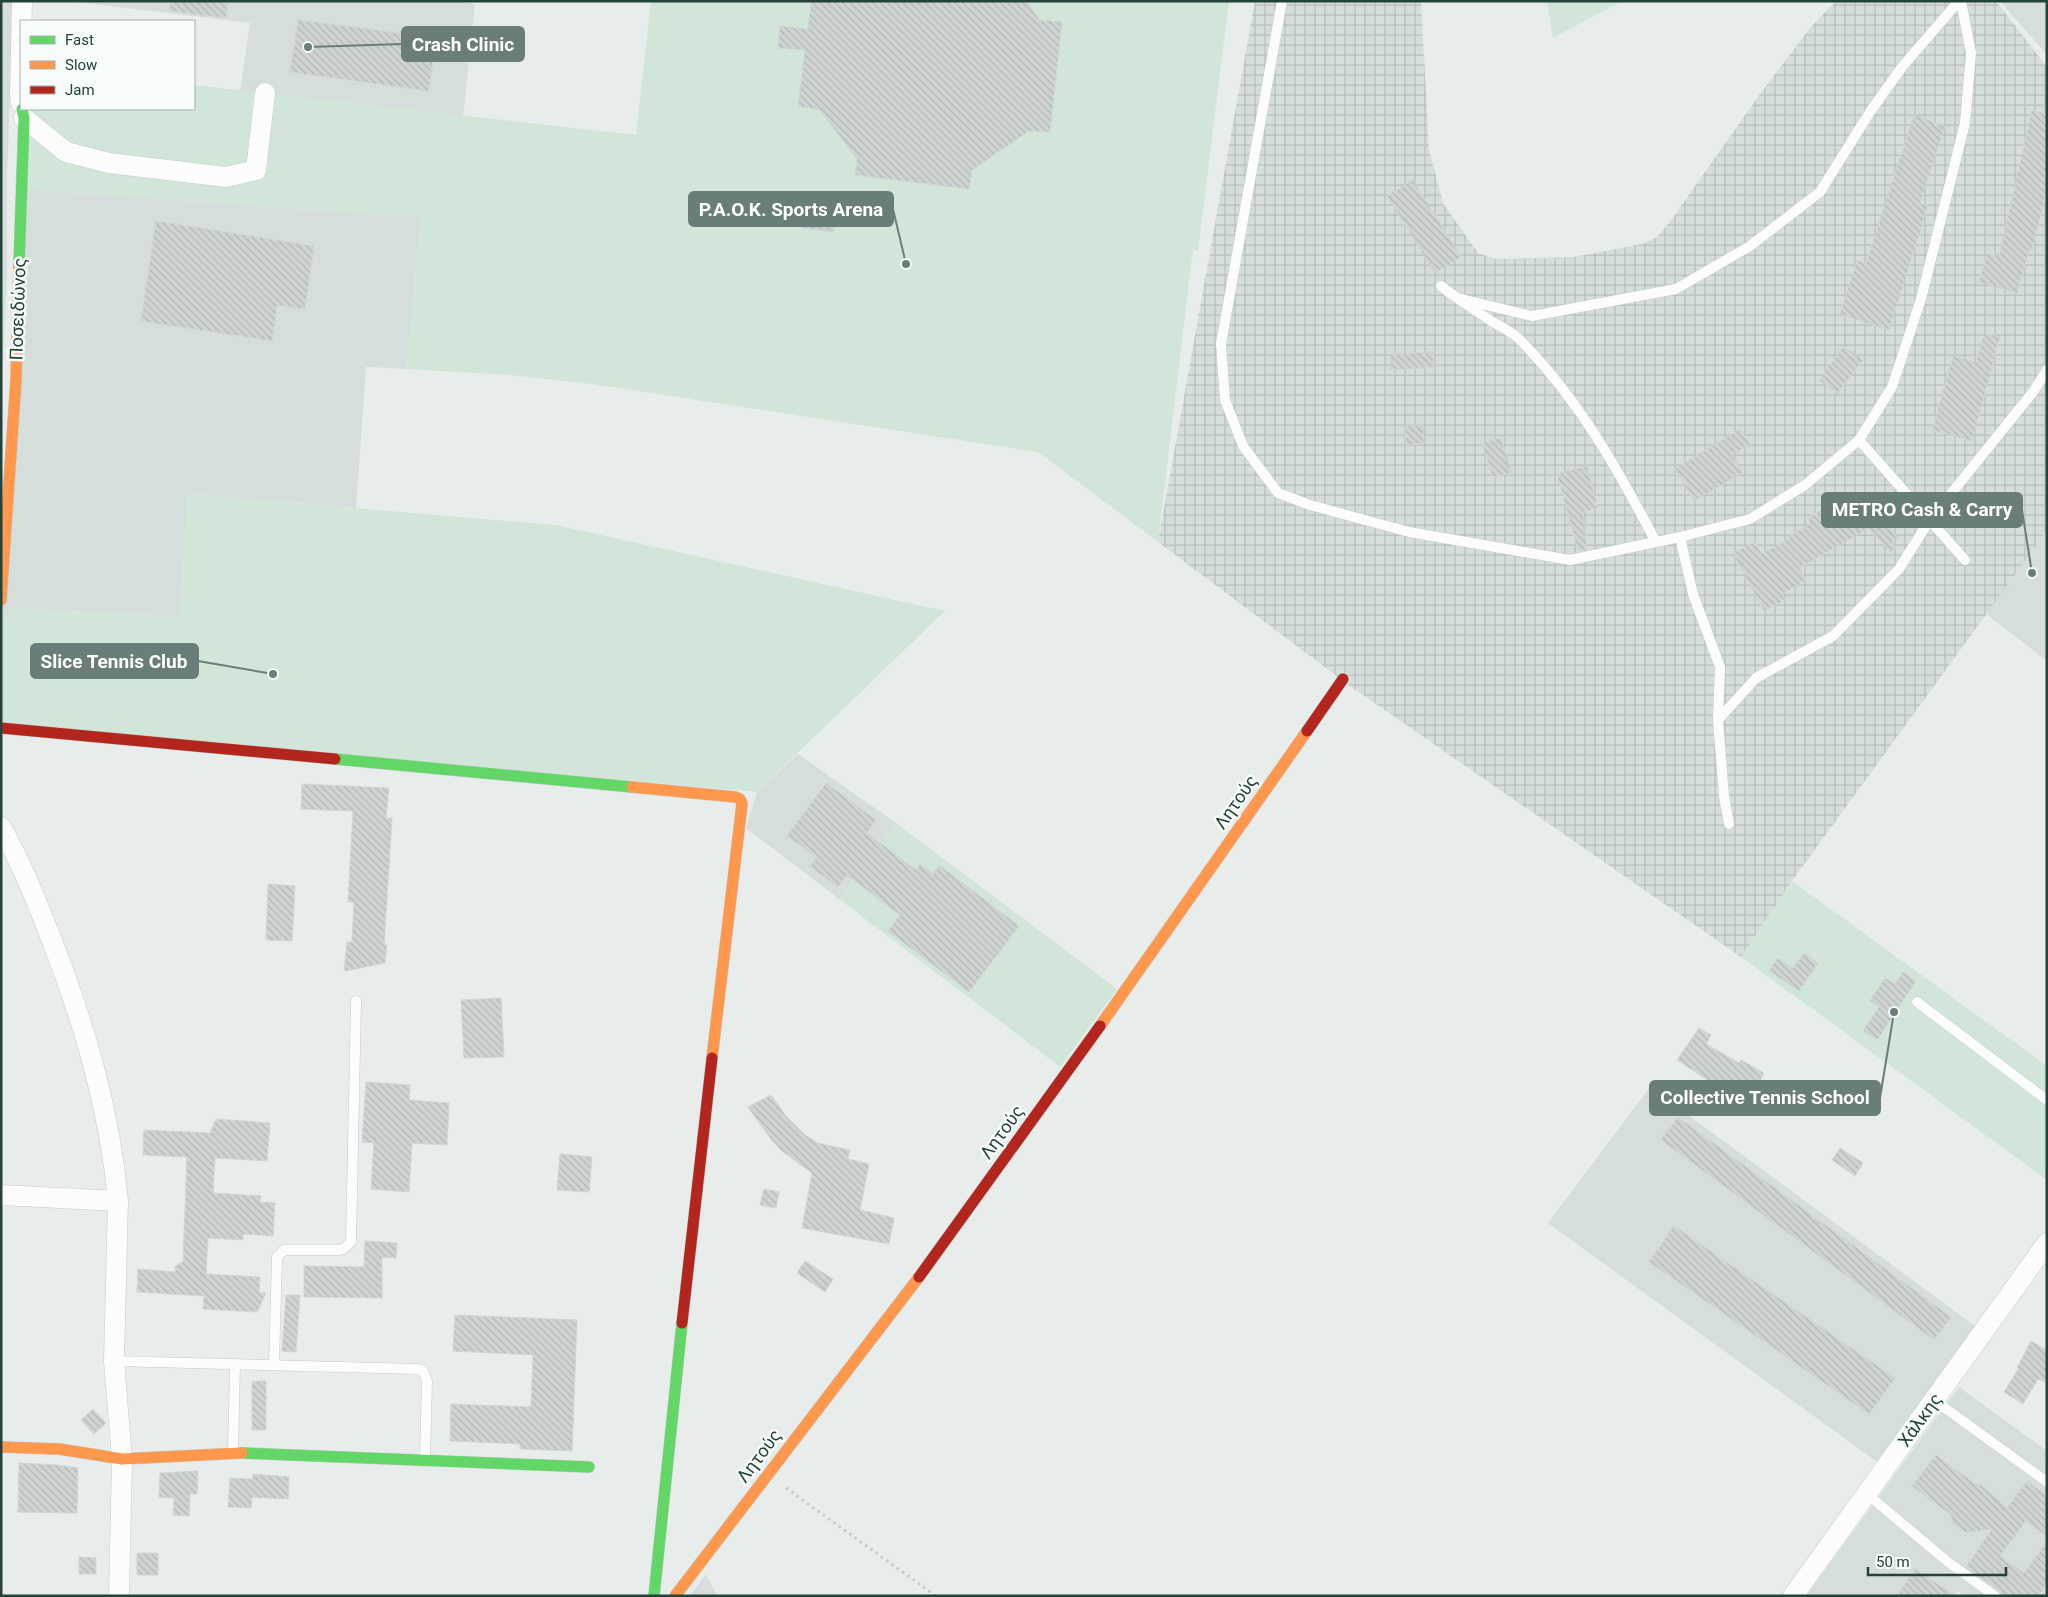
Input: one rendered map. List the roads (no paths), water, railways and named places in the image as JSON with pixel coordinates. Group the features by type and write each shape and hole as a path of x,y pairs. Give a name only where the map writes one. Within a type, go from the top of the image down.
{"street":[{"name":"Ποσειδώνος","path":"22,1 22,20"},
{"path":"22,110 66,152 109,163 226,177 256,170 265,93"},
{"name":"Ποσειδώνος","path":"1,600 15,403 22,110"},
{"name":"Λητούς","path":"675,1596 949,1237 1194,893 1343,679"},
{"path":"1,728 725,796 740,799 742,804 696,1182 654,1596"},
{"path":"1,827 18,857 67,979 95,1066 114,1160 118,1201 114,1362 122,1459 119,1596"},
{"path":"1,1195 118,1201"},
{"name":"Χάλκης","path":"1793,1596 2047,1243"},
{"path":"1,1447 59,1449 122,1459 233,1453 589,1467"}],"lane":[{"path":"1282,1 1221,344 1224,400 1243,446 1278,493 1310,505 1409,532 1570,560 1680,537 1750,519 1805,485 1859,440 1892,388 1921,299 1966,123 1971,53 1960,1"},
{"path":"1456,298 1532,316 1676,289 1750,246 1820,192 1870,112 1902,67 1960,1"},
{"path":"1441,286 1456,298 1515,336 1553,376 1592,427 1656,542"},
{"path":"1718,720 1756,678 1833,636 1899,569 1929,521 2033,392 2047,370"},
{"path":"1,402 15,403"},
{"path":"1859,440 1965,560"},
{"path":"1680,537 1693,594 1720,667 1718,720 1724,796 1729,824"},
{"path":"274,1364 277,1257 284,1250 289,1249 343,1249 348,1246 352,1237 356,1001"},
{"path":"1917,1002 2047,1100"},
{"path":"114,1362 418,1368 423,1371 427,1381 425,1461"},
{"path":"233,1453 235,1364"},
{"path":"1934,1400 2047,1482"},
{"path":"1867,1494 1948,1562 1995,1596"}],"place":[{"name":"Crash Clinic","path":"308,47"},
{"name":"P.A.O.K. Sports Arena","path":"906,264"},
{"name":"METRO Cash & Carry","path":"2032,573"},
{"name":"Slice Tennis Club","path":"273,674"},
{"name":"Collective Tennis School","path":"1894,1012"}]}
